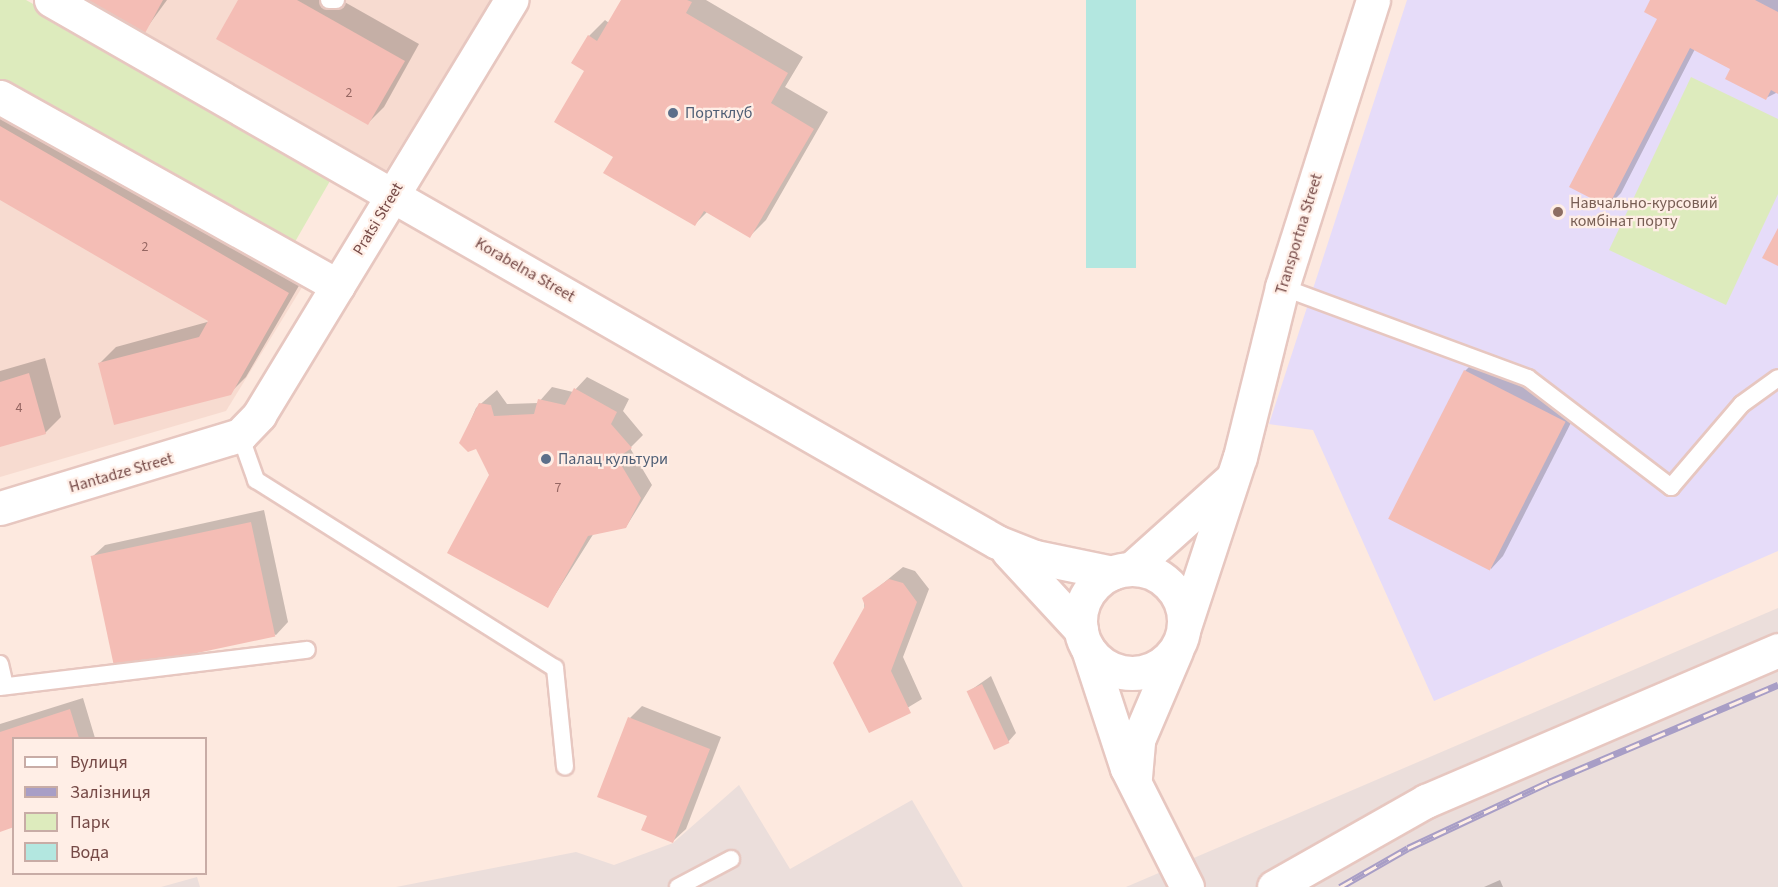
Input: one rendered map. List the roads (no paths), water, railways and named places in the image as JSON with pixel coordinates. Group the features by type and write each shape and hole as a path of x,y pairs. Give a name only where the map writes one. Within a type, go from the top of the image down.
{"street":[{"name":"Pratsi Street","path":"240,435 259,415 511,0"},
{"name":"Transportna Street","path":"1137,791 1133,766 1138,740 1181,636 1235,471 1282,287 1373,0"},
{"name":"Korabelna Street","path":"54,1 393,193 998,542"},
{"path":"0,97 338,286"},
{"name":"Hantadze Street","path":"0,508 240,435"},
{"name":"Transportna Street","path":"1122,571 1214,498 1235,471"},
{"path":"998,542 1035,557 1122,571 1166,581 1177,594 1181,636 1165,661 1136,673 1117,671 1084,639 998,542"},
{"path":"1122,571 1086,598 1084,639 1137,791 1187,887"},
{"path":"1274,887 1426,801 1778,650"}],"lane":[{"path":"329,0 336,0"},
{"path":"1282,287 1528,378 1671,488 1742,404 1778,378"},
{"path":"240,435 256,480 555,668 565,766"},
{"path":"0,664 2,686 307,650"},
{"path":"678,887 731,859"}],"water":[{"path":"1086,0 1136,0 1136,268 1086,268"}],"railway":[{"path":"1340,887 1408,848 1549,782 1778,685"}],"place":[{"name":"Портклуб","path":"673,113"},
{"name":"Навчально-курсовий комбінат порту","path":"1558,212"},
{"name":"Палац культури","path":"546,459"}]}
